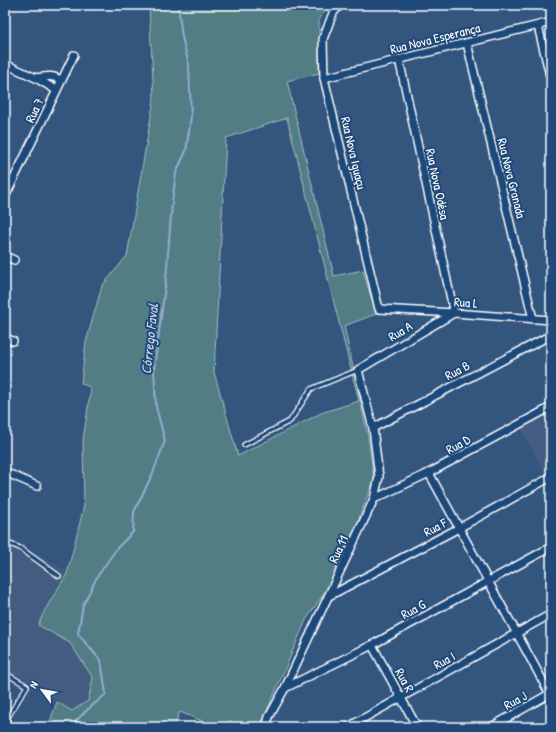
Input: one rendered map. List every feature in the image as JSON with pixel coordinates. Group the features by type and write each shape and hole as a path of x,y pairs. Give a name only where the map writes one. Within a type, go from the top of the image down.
{"street":[{"name":"Rua Nova Iguaçu","path":"340,5 333,13 323,39 324,78 379,309"},
{"name":"Rua Nova Esperança","path":"324,78 551,22"},
{"path":"538,26 551,80"},
{"name":"Rua Nova Granada","path":"466,43 533,320"},
{"name":"Rua 7","path":"5,197 74,55"},
{"name":"Rua Nova Odésa","path":"399,59 454,313"},
{"path":"5,64 36,78 56,90"},
{"path":"36,78 52,76 61,81"},
{"path":"5,256 14,260"},
{"name":"Rua L","path":"379,309 551,320"},
{"name":"Rua A","path":"358,370 454,313"},
{"name":"Rua B","path":"373,428 551,335"},
{"path":"5,338 13,341"},
{"name":"Rua 11","path":"266,727 269,716 285,688 374,499 380,477 373,428 358,370"},
{"name":"Rua D","path":"374,499 429,473 551,407"},
{"path":"5,472 37,486"},
{"path":"429,473 551,694"},
{"name":"Rua F","path":"329,596 459,528 551,477"},
{"name":"Rua G","path":"285,688 372,646 551,547"},
{"name":"Rua I","path":"348,727 551,614"},
{"name":"Rua R","path":"372,646 417,727"},
{"name":"Rua J","path":"491,727 551,694"}],"lane":[{"path":"244,445 290,421 311,389 358,370"},
{"path":"5,542 20,548 59,576"},
{"path":"5,673 27,686 5,721"}],"shaded area":[{"path":"551,410 551,468 544,472 520,427"},
{"path":"5,535 68,572 45,610 38,625 70,643 93,678 88,701 72,711 5,669"}],"green space":[{"path":"149,5 332,5 319,18 319,73 287,81 334,276 363,270 376,314 344,326 368,436 374,480 360,515 358,526 338,572 306,620 260,727 217,727 180,712 173,727 151,727 148,725 146,727 116,727 112,723 108,727 48,727 57,702 72,711 88,701 93,678 70,643 38,625 45,610 67,574 84,506 83,440 91,388 81,383 86,342 102,286 127,256 154,99","holes":["287,118 359,401 321,413 238,456 214,372 226,138"]}],"waterway":[{"name":"Córrego Faval","path":"70,727 106,694 101,661 78,634 83,605 97,577 117,548 133,532 134,512 153,473 165,441 156,407 154,369 166,279 176,173 186,151 191,117 189,65 182,37 178,5"}]}
